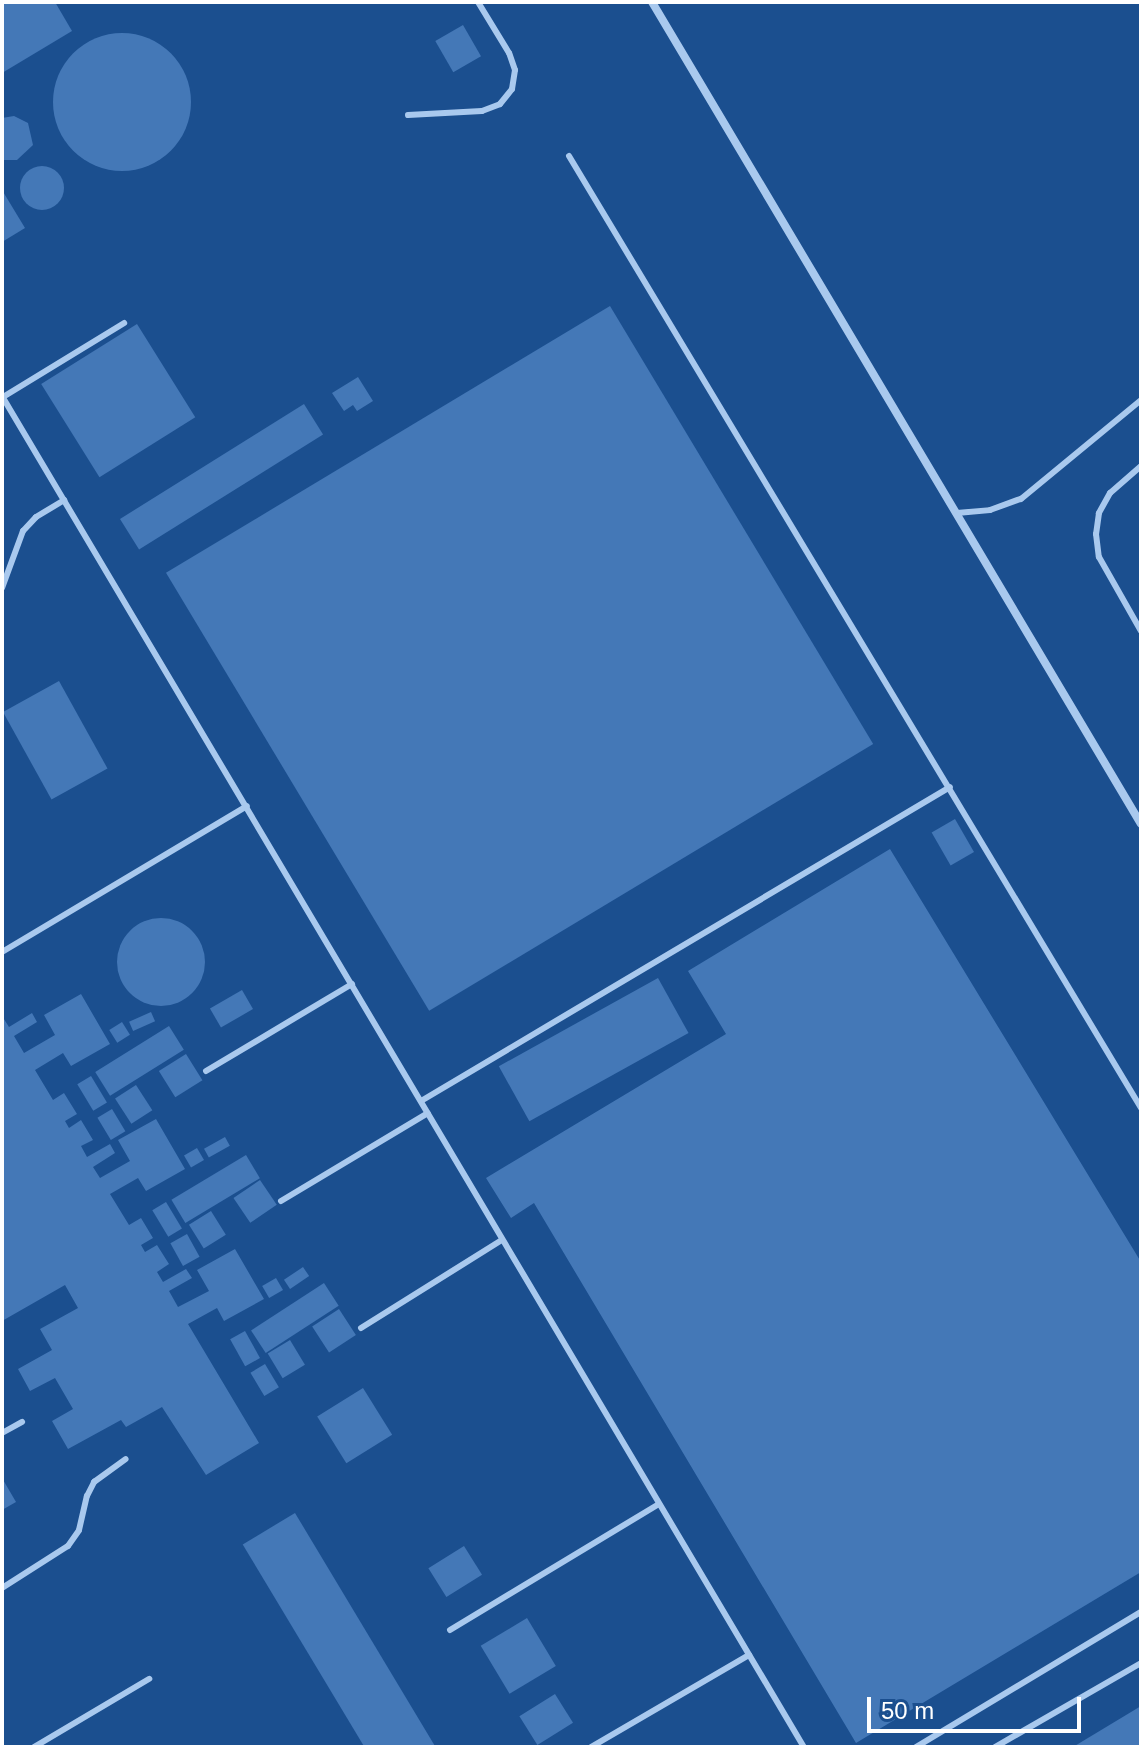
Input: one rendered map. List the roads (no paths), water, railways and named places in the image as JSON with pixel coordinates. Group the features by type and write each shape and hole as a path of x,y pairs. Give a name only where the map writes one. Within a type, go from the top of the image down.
{"street":[{"path":"652,2 1141,824"}],"lane":[{"path":"408,115 482,111 500,104 512,89 515,70 509,53 478,2"},
{"path":"569,156 1141,1108"},
{"path":"124,323 2,396 804,1747"},
{"path":"957,513 990,510 1021,499 1141,400"},
{"path":"1141,466 1110,493 1099,513 1096,534 1099,557 1141,631"},
{"path":"2,588 23,531 36,517 64,500"},
{"path":"421,1101 950,787"},
{"path":"2,952 247,806"},
{"path":"206,1071 352,984"},
{"path":"281,1201 428,1113"},
{"path":"361,1328 502,1240"},
{"path":"2,1433 22,1422"},
{"path":"2,1588 68,1546 79,1530 87,1496 94,1482 126,1459"},
{"path":"450,1630 659,1504"},
{"path":"916,1747 1141,1612"},
{"path":"591,1747 749,1655"},
{"path":"995,1747 1141,1663"},
{"path":"34,1747 149,1679"},
{"path":"608,1737 614,1747"}]}
